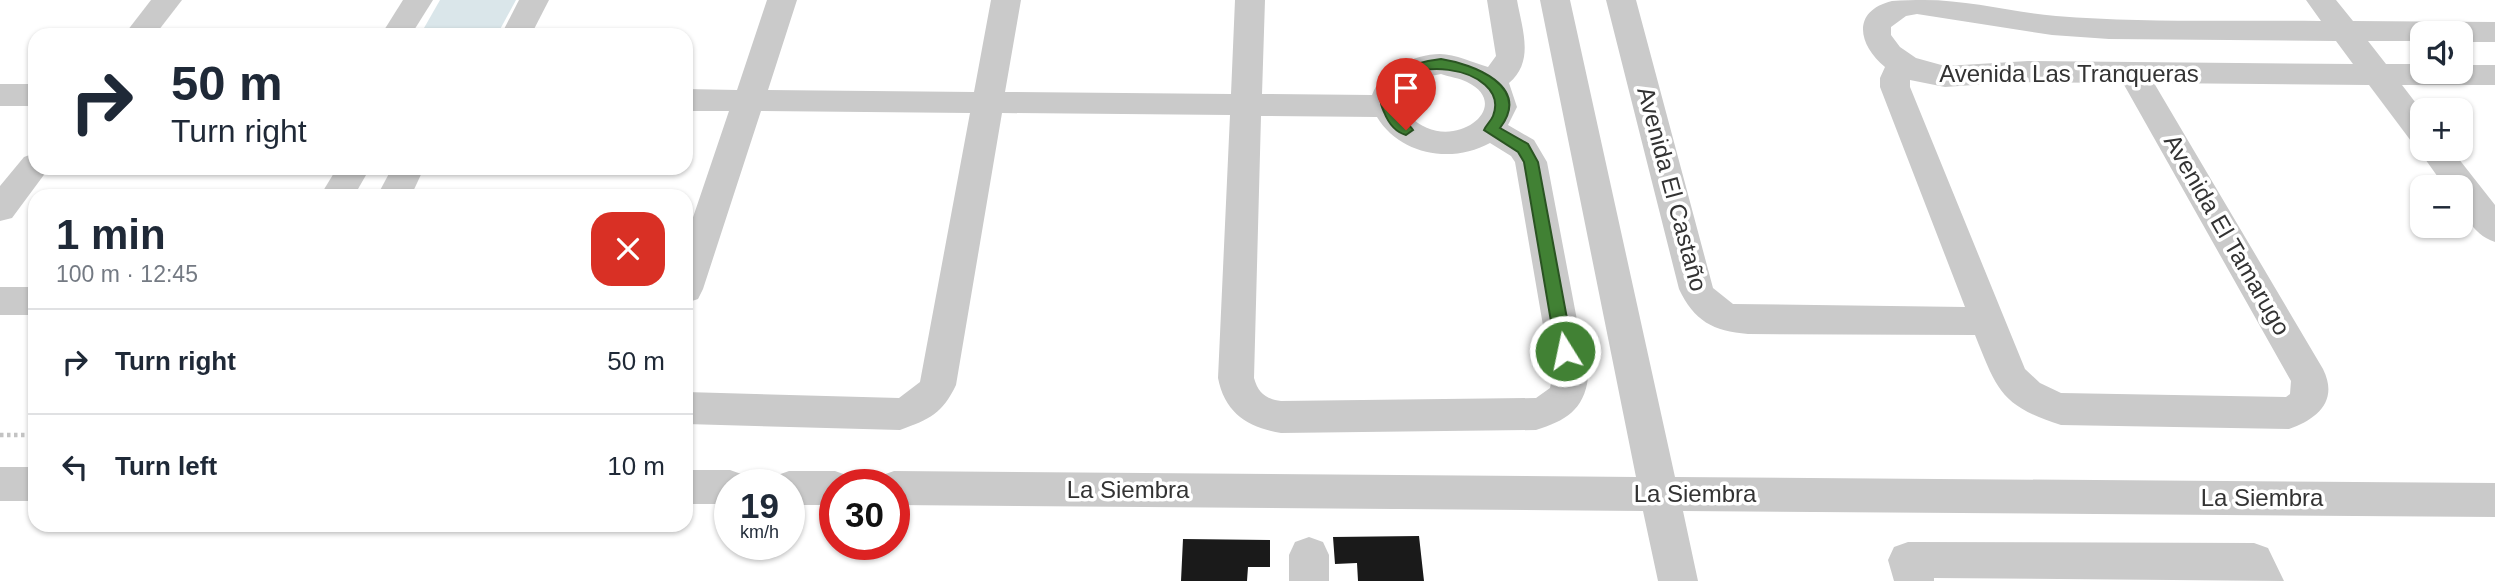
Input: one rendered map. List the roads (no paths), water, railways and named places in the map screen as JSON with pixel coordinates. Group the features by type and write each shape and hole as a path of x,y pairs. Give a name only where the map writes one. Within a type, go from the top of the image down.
{"street":[{"path":"145,28 167,0"},
{"path":"401,28 418,0"},
{"path":"520,28 534,0"},
{"path":"693,268 782,0"},
{"path":"693,408 900,414 927,401 938,385 1006,0"},
{"path":"1250,0 1236,378 1238,392 1256,411 1281,418 1536,414 1552,410 1563,401 1569,390 1570,378 1531,162 1523,148 1491,130"},
{"path":"1489,82 1507,68 1511,56 1502,0"},
{"path":"1555,0 1678,581"},
{"name":"Avenida El Castaño","path":"1621,0 1696,289 1706,305 1724,316 1748,320 1987,321"},
{"path":"2092,0 2109,29"},
{"path":"2321,0 2410,117"},
{"name":"Avenida Las Tranqueras","path":"2495,32 2109,29 2023,22 1929,6 1871,9 1878,40 1887,52 1902,64 1921,72 1944,76 2006,72 2495,75"},
{"path":"1902,64 1895,78 1895,87 1987,321"},
{"path":"1423,66 1459,66 1476,72 1489,82 1499,93 1502,106 1500,118 1491,130 1478,138 1460,142 1432,141 1406,130 1394,119 1388,106 1388,93 1395,81 1407,71 1423,66"},
{"name":"Avenida El Tamarugo","path":"1987,321 2010,377 2029,396 2061,409 2288,413 2300,408 2308,400 2310,380 2133,72"},
{"path":"0,95 28,95"},
{"path":"693,100 1388,106"},
{"path":"2443,161 2495,229"},
{"path":"0,209 28,174"},
{"path":"0,300 28,301"},
{"path":"0,484 28,484"},
{"path":"693,487 714,487"},
{"name":"La Siembra","path":"910,488 2495,500"},
{"path":"1914,581 1908,561 2254,561 2264,581"}]}
